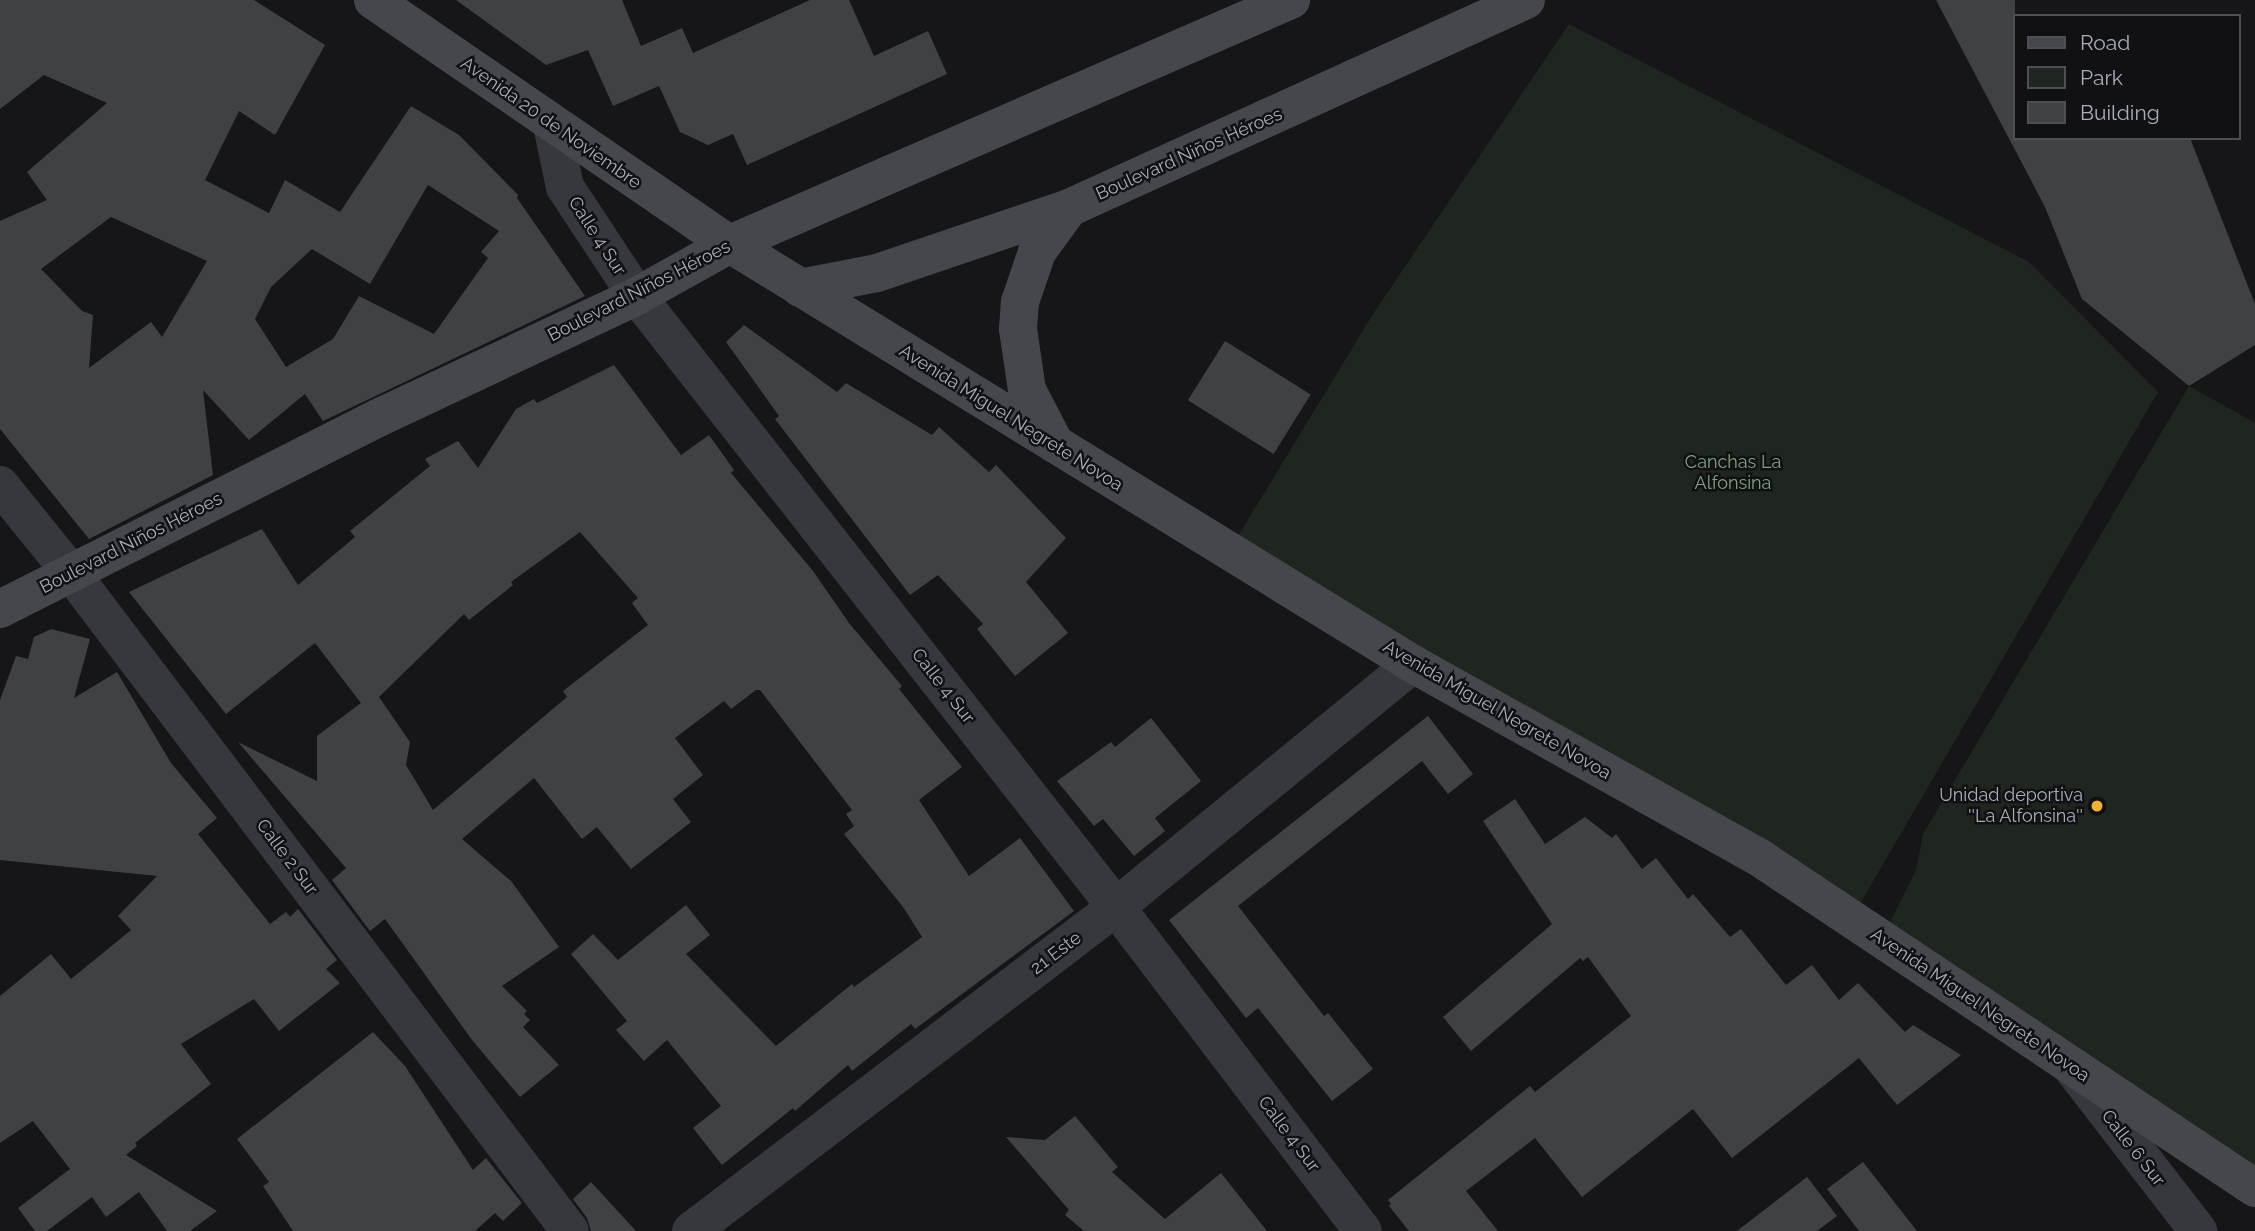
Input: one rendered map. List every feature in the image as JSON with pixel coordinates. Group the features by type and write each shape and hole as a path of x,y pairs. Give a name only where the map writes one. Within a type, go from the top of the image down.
{"main road":[{"name":"Avenida 20 de Noviembre","path":"373,0 552,125 730,244"},
{"name":"Boulevard Niños Héroes","path":"0,609 378,418 637,296 730,244 1291,0"},
{"name":"Boulevard Niños Héroes","path":"800,288 877,273 1069,208 1526,0"},
{"path":"1056,446 1027,390 1018,329 1020,302 1037,251 1069,208"},
{"name":"Avenida Miguel Negrete Novoa","path":"730,244 1413,664 1759,858 2255,1188"}],"street":[{"name":"Calle 4 Sur","path":"552,125 565,187 637,296 1116,907 1363,1231"},
{"name":"Calle 2 Sur","path":"0,485 72,574 570,1231"},
{"name":"21 Este","path":"691,1231 1116,907 1413,664"},
{"name":"Calle 6 Sur","path":"2069,1065 2197,1231"}],"green space":[{"name":"Canchas La Alfonsina","path":"1569,24 2029,262 2158,392 1846,928 1235,541 1373,314"},
{"name":"Unidad deportiva ''La Alfonsina''","path":"2189,386 2255,423 2255,1174 1880,942 1916,870 1923,834"}],"building":[{"path":"0,0 254,0 325,45 275,135 239,111 205,180 269,213 285,180 340,212 411,106 459,135 518,195 517,198 585,296 323,421 305,394 249,440 203,390 213,475 89,539 0,429 0,221 47,200 27,172 107,103 44,75 0,109","holes":["428,185 499,231 481,252 488,258 434,334 359,296 333,339 286,367 255,319 271,287 312,249 370,284","111,217 207,261 162,337 151,322 89,368 93,315 82,311 41,269"]},
{"path":"456,0 622,0 641,46 682,28 693,53 810,0 849,0 874,56 928,31 947,74 747,165 733,134 708,145 680,132 659,86 613,106 588,50 546,65"},
{"path":"1936,0 2015,0 2014,140 2191,140 2255,304 2255,345 2189,386 2082,299 2045,207"},
{"path":"744,325 837,392 846,383 932,435 939,427 989,472 996,465 1066,538 1026,582 1068,633 1015,676 977,629 983,624 938,575 910,595 775,419 779,416 726,342"},
{"path":"1225,341 1311,395 1274,454 1188,400"},
{"path":"614,365 681,455 709,435 734,470 731,473 813,571 849,623 902,686 899,689 962,767 919,800 969,876 1020,838 1074,911 915,1029 911,1024 852,1071 848,1065 795,1111 793,1108 722,1165 693,1128 721,1106 667,1040 644,1061 616,1030 627,1021 571,954 593,934 618,960 686,905 710,935 686,954 776,1046 852,984 854,987 922,937 903,907 844,834 854,826 846,814 852,810 760,690 756,690 731,709 724,701 675,738 703,775 673,799 691,822 631,869 597,827 582,839 534,778 462,839 511,881 559,947 502,986 527,1011 524,1014 530,1020 523,1027 559,1065 520,1097 472,1040 385,919 370,931 332,880 346,868 238,742 317,781 317,736 361,703 315,643 226,714 129,592 262,529 298,585 355,537 350,531 430,466 425,459 458,441 478,468 516,409 534,399 537,403","holes":["580,532 638,598 632,603 648,625 563,691 567,697 433,810 406,765 410,742 379,697 464,614 469,620 513,585 511,582"]},
{"path":"51,629 90,639 74,698 117,672 171,763 217,818 198,834 270,924 286,912 290,917 298,909 337,960 326,969 340,983 279,1031 254,999 181,1044 211,1084 135,1143 137,1146 126,1155 217,1211 190,1231 167,1231 139,1192 106,1217 92,1197 47,1231 35,1231 18,1208 70,1169 33,1121 0,1143 0,996 51,954 71,979 131,930 118,916 157,876 0,860 0,700 16,656 28,659 34,637"},
{"path":"1428,716 1473,774 1448,794 1422,761 1238,906 1324,1016 1328,1013 1373,1069 1332,1101 1258,1008 1246,1018 1169,920"},
{"path":"1151,718 1201,781 1155,818 1165,831 1134,856 1103,819 1094,826 1057,781 1111,742 1115,747"},
{"path":"1515,799 1545,844 1585,817 1612,838 1616,834 1642,869 1656,858 1688,899 1693,894 1730,937 1741,929 1786,985 1812,965 1839,1000 1858,983 1905,1032 1913,1025 1961,1055 1897,1105 1859,1058 1732,1158 1693,1109 1582,1197 1535,1138 1466,1191 1498,1231 1409,1231 1389,1206 1391,1204 1388,1200 1530,1086 1535,1092 1631,1016 1588,957 1583,961 1580,958 1471,1051 1443,1017 1552,924 1483,821"},
{"path":"373,1032 405,1066 473,1170 486,1158 522,1203 503,1221 495,1213 475,1231 293,1231 263,1186 269,1182 237,1139"},
{"path":"1075,1116 1118,1167 1112,1172 1165,1219 1221,1173 1267,1231 1084,1231 1065,1215 1069,1210 1006,1137 1045,1140"},
{"path":"1863,1162 1917,1231 1859,1231 1827,1189"},
{"path":"1807,1177 1837,1216 1817,1231 1737,1231"},
{"path":"591,1182 636,1231 591,1231 587,1218 573,1199"}],"place":[{"name":"Unidad deportiva ''La Alfonsina''","path":"2097,806"}]}
